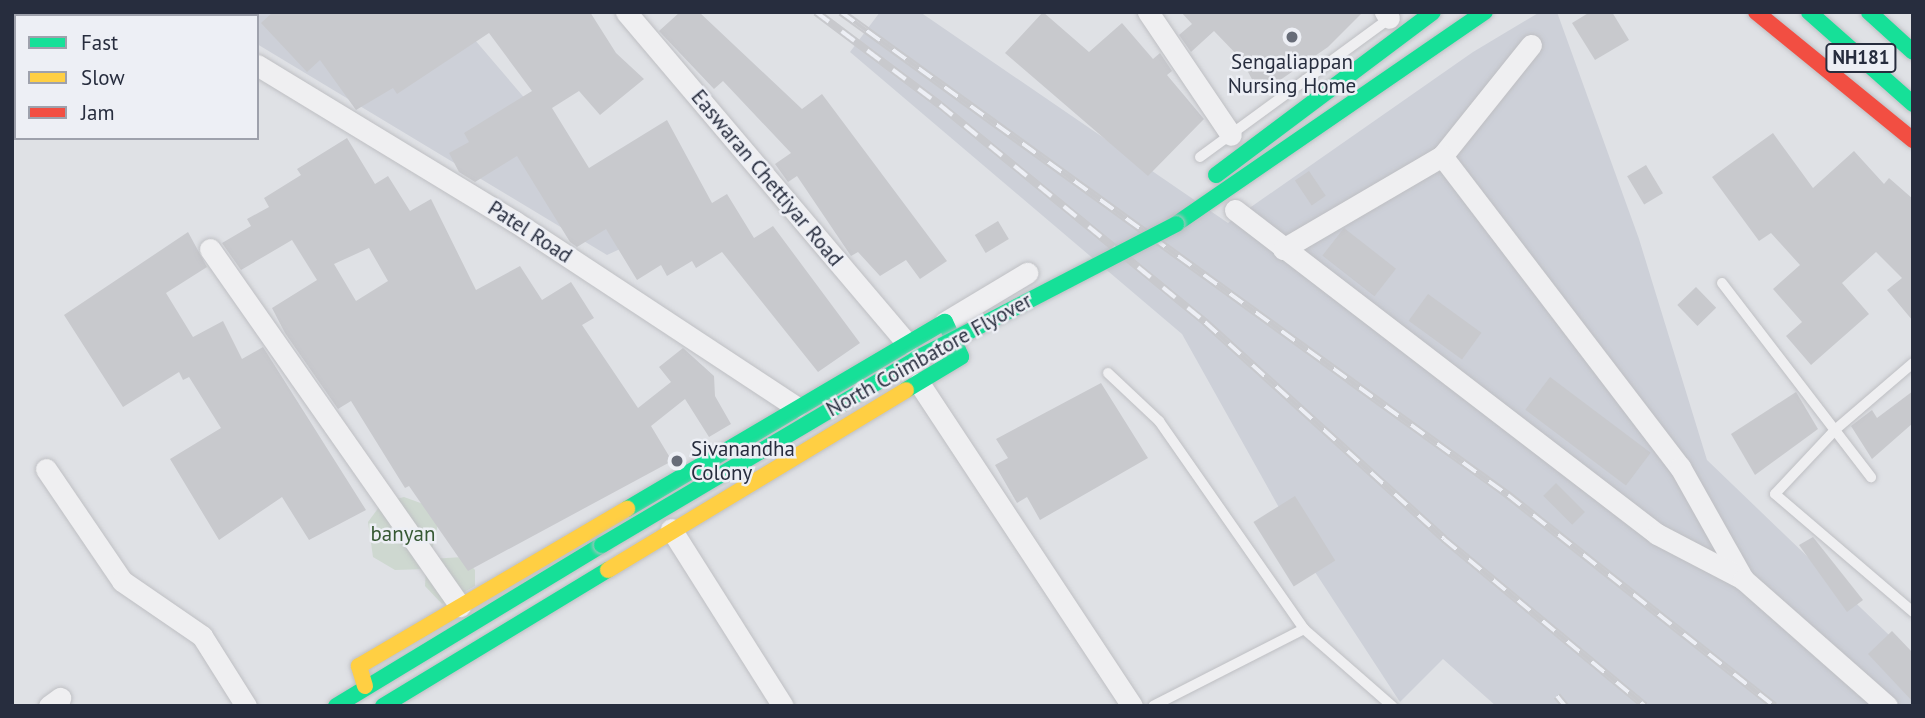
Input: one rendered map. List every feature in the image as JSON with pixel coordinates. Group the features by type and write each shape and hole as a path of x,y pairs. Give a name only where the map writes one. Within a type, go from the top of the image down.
{"main road":[{"path":"1176,224 1182,203 1215,175 1433,12"},
{"name":"North Coimbatore Flyover","path":"336,706 425,650 916,359 1176,224 1485,12"},
{"path":"1756,12 1913,139"},
{"name":"NH181","path":"1809,12 1913,104"},
{"name":"NH181","path":"1869,12 1913,52"},
{"path":"1886,27 1913,38"},
{"path":"945,322 962,356 381,706 365,687 359,666 907,343 945,322"}],"street":[{"name":"Easwaran Chettiyar Road","path":"626,12 907,343"},
{"path":"1148,12 1231,135"},
{"path":"1283,248 1442,156 1531,45"},
{"name":"Patel Road","path":"259,66 514,221 796,407"},
{"path":"1442,156 1680,467 1743,579"},
{"path":"1235,209 1657,534 1743,579 1887,706"},
{"path":"210,249 460,606"},
{"path":"945,322 1027,273"},
{"path":"919,383 1132,706"},
{"path":"46,469 122,581 202,636 246,706"},
{"path":"671,529 783,706"}],"lane":[{"path":"1200,157 1390,14"},
{"path":"1722,283 1871,477"},
{"path":"1913,363 1836,429 1775,494 1913,612"},
{"path":"1108,373 1159,421 1304,629 1392,706"},
{"path":"1153,706 1304,629"}],"shaded area":[{"path":"204,12 451,12 644,238 607,255 259,45 259,14"},
{"path":"880,12 920,12 1228,223 1473,52 1540,12 1557,12 1639,239 1707,460 1913,658 1913,706 1496,706 1443,659 1400,702 1315,572 1182,334 850,52"}],"green space":[{"name":"banyan","path":"404,497 426,505 438,524 430,559 463,557 475,570 475,586 442,604 425,586 426,569 395,570 373,557 368,522 382,503"}],"building":[{"path":"273,12 590,12 616,53 644,79 600,115 579,91 552,108 589,168 667,120 712,203 727,194 754,238 773,226 860,343 818,372 722,252 696,268 692,261 667,276 661,265 637,280 606,229 577,247 570,242 517,156 475,182 459,172 449,153 469,142 464,133 532,91 489,33 397,94 393,88 356,110 320,60 307,72 261,23"},
{"path":"680,12 699,12 802,109 822,94 947,261 920,279 906,260 880,276 858,252 851,256 797,176 788,182 775,164 791,153 723,81 714,89 659,31"},
{"path":"1043,12 1089,52 1122,23 1153,59 1160,53 1172,71 1167,75 1204,119 1148,176 1005,53"},
{"path":"1181,12 1363,12 1328,47 1260,94 1241,59 1214,31 1191,52 1179,35 1192,24"},
{"path":"1590,12 1612,12 1629,40 1595,60 1572,23"},
{"path":"1773,133 1813,188 1854,151 1884,184 1889,178 1913,199 1913,321 1887,290 1902,278 1876,252 1842,283 1869,314 1811,365 1786,336 1802,322 1773,289 1800,265 1771,233 1759,241 1712,177"},
{"path":"347,138 375,184 388,176 410,211 431,199 476,290 520,266 542,300 571,282 594,318 582,325 638,408 671,382 659,367 683,348 714,376 715,396 731,424 709,437 685,399 651,426 672,461 468,571 409,486 405,488 351,401 338,409 285,333 272,308 317,280 292,240 241,270 222,243 251,226 247,219 269,207 264,198 301,175 297,169","holes":["369,248 388,281 356,301 334,264"]},
{"path":"1646,165 1663,193 1644,205 1627,176"},
{"path":"1309,171 1326,196 1312,205 1295,181"},
{"path":"998,221 1009,239 986,253 975,235"},
{"path":"1344,228 1396,269 1374,296 1322,256"},
{"path":"188,232 207,267 166,293 193,337 223,321 242,359 263,347 366,510 309,540 282,497 219,540 170,459 221,428 189,377 183,380 179,372 123,407 64,315"},
{"path":"1696,287 1716,308 1697,326 1677,305"},
{"path":"1428,294 1481,333 1462,359 1409,321"},
{"path":"1550,377 1651,453 1626,486 1525,410"},
{"path":"1101,383 1148,458 1040,520 1027,497 1017,503 995,465 1008,458 996,439"},
{"path":"1913,391 1913,423 1872,459 1851,426 1872,410 1877,418"},
{"path":"1796,392 1818,429 1755,475 1731,434"},
{"path":"1556,483 1585,512 1572,525 1543,496"},
{"path":"1295,496 1335,560 1294,586 1253,522"},
{"path":"1813,537 1863,600 1847,612 1799,545"},
{"path":"1892,631 1913,653 1913,702 1868,654"}],"railway":[{"path":"816,12 940,105 1205,322 1444,539 1645,706"},
{"path":"841,12 1508,495 1774,706"},
{"path":"1557,696 1565,706"}],"traffic: fast":[{"path":"1216,175 1433,12"},
{"path":"1176,224 1485,12"},
{"path":"1809,12 1913,104"},
{"path":"1869,12 1913,52"},
{"path":"602,545 916,359 1176,224"},
{"path":"627,509 945,322 961,357 906,390"},
{"path":"336,706 602,545"},
{"path":"383,706 608,570"}],"traffic: slow":[{"path":"608,570 906,390"},
{"path":"365,686 359,666 627,509"}],"traffic: jam":[{"path":"1756,12 1913,140"}],"place":[{"name":"Sengaliappan Nursing Home","path":"1292,37"},
{"name":"Sivanandha Colony","path":"677,461"}]}
